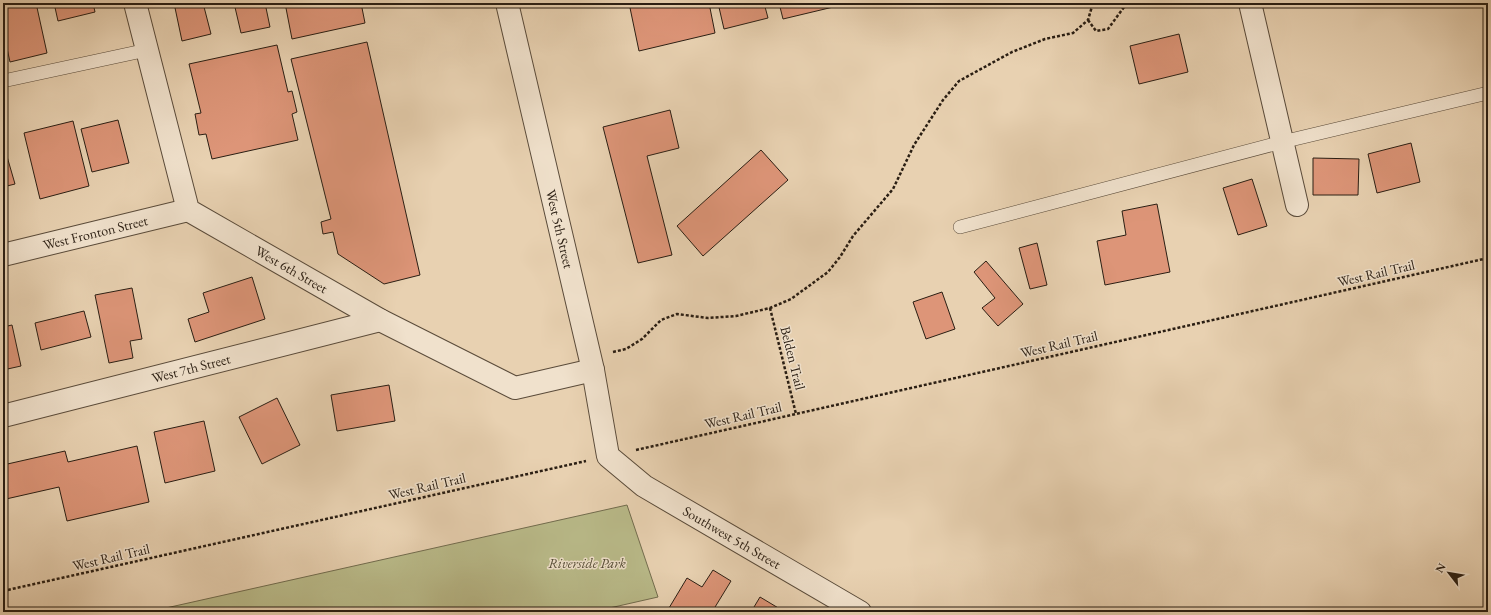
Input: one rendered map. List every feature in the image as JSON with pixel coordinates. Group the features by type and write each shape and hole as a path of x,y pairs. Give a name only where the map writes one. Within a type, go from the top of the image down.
{"street":[{"path":"135,3 188,210"},
{"name":"West 5th Street","path":"507,3 591,362 608,456"},
{"path":"1250,3 1297,205"},
{"name":"West 6th Street","path":"188,210 380,320 515,388 591,362"},
{"name":"West Fronton Street","path":"3,255 188,210"},
{"name":"West 7th Street","path":"3,416 380,320"},
{"name":"Southwest 5th Street","path":"608,456 644,486 860,612"}],"lane":[{"path":"3,81 147,50"},
{"path":"960,227 1282,142 1488,93"}],"path":[{"path":"591,362 605,353 626,349 642,339 661,320 677,314 708,318 736,316 770,308 791,299 828,272 853,236 893,189 914,145 943,100 959,81 1012,52 1045,39 1073,33 1088,20 1093,3"},
{"path":"1088,20 1096,31 1108,29 1127,3"},
{"name":"West Rail Trail","path":"3,591 1488,258"},
{"name":"Belden Trail","path":"770,308 796,414"}],"green space":[{"name":"Riverside Park","path":"627,505 658,597 592,612 148,612"}],"building":[{"path":"3,3 36,3 47,53 10,62 3,30"},
{"path":"54,3 93,3 95,12 58,21"},
{"path":"174,3 203,3 211,34 182,41"},
{"path":"234,3 265,3 270,27 241,33"},
{"path":"285,3 361,3 365,23 292,39"},
{"path":"629,3 709,3 715,33 639,51"},
{"path":"718,3 764,3 768,18 724,29"},
{"path":"779,3 850,3 783,19"},
{"path":"1179,34 1188,72 1139,84 1130,46"},
{"path":"367,42 420,275 384,284 338,254 333,232 323,234 321,222 331,219 291,59"},
{"path":"277,45 288,92 292,91 297,112 292,114 298,140 212,159 206,134 199,135 195,114 201,113 189,64"},
{"path":"670,110 679,148 647,156 672,255 638,263 603,127"},
{"path":"118,120 129,163 92,172 81,129"},
{"path":"73,121 89,186 40,199 24,133"},
{"path":"1411,143 1420,182 1377,193 1368,154"},
{"path":"3,146 15,184 3,187"},
{"path":"761,150 788,180 703,256 677,226"},
{"path":"1313,158 1359,159 1358,195 1313,195"},
{"path":"1252,179 1267,226 1238,235 1223,188"},
{"path":"1157,204 1170,272 1105,285 1097,241 1126,235 1122,211"},
{"path":"1037,243 1047,285 1030,289 1019,248"},
{"path":"986,261 1023,304 998,326 982,308 995,298 974,272"},
{"path":"252,277 265,319 195,342 188,319 209,312 203,293"},
{"path":"132,288 142,339 130,341 133,358 109,363 95,295"},
{"path":"942,292 955,329 926,339 913,302"},
{"path":"84,311 91,337 41,350 35,323"},
{"path":"12,325 21,366 3,370 3,327"},
{"path":"389,385 395,421 337,431 331,395"},
{"path":"277,398 300,445 262,464 239,417"},
{"path":"204,421 215,471 165,483 154,432"},
{"path":"137,446 149,502 67,521 59,487 6,499 3,485 3,465 65,451 68,462"},
{"path":"713,570 731,581 712,612 676,612 669,608 687,578 702,587"},
{"path":"760,597 785,612 751,612"}]}
